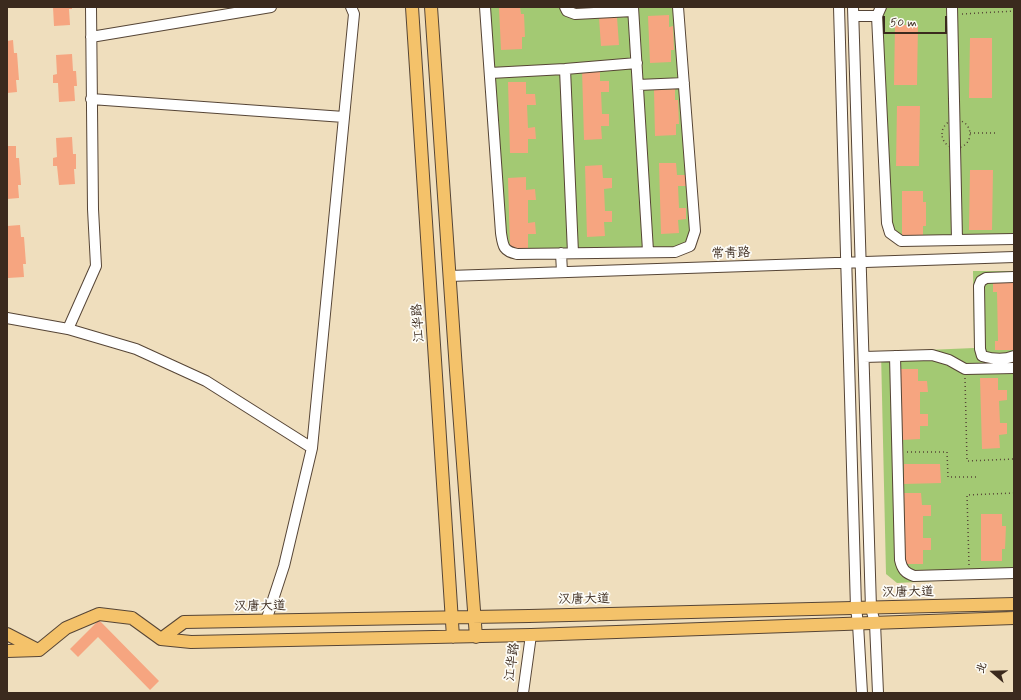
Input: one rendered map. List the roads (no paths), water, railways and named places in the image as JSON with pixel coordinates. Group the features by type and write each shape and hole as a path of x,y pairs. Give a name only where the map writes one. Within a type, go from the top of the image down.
{"main road":[{"name":"江华路","path":"412,7 453,637"},
{"path":"431,7 449,276 476,636"},
{"name":"汉唐大道","path":"161,639 184,622 475,617 1014,604"},
{"path":"7,651 39,650 66,628 99,614 132,618 161,639 191,642 531,636 1014,618"},
{"path":"7,634 39,650"}],"street":[{"path":"68,330 96,266 93,209 91,7"},
{"path":"91,37 271,7"},
{"path":"266,620 284,566 312,448 354,14 351,7"},
{"path":"485,7 502,245 508,252 517,254 648,251 675,252 690,246 695,231 678,7"},
{"path":"565,7 567,11 575,14 633,9 648,251"},
{"path":"839,7 856,608 862,693"},
{"path":"878,693 875,623 871,608 862,262 853,11 879,11 887,223 890,233 901,241 1014,239"},
{"path":"952,11 957,240"},
{"path":"490,73 637,63"},
{"path":"565,69 573,253"},
{"path":"638,85 684,83"},
{"path":"91,99 344,117"},
{"path":"636,270 637,252"},
{"path":"561,253 562,272"},
{"name":"常青路","path":"449,276 1014,257"},
{"path":"1014,277 986,278 981,281 979,286 979,294 980,349 982,356 989,358 1009,358 1014,356"},
{"path":"7,318 68,330 136,349 206,381 312,448"},
{"path":"864,358 932,355 949,360 965,368 1014,368"},
{"path":"895,356 901,568 907,574 914,576 1014,573"},
{"name":"江华路","path":"523,693 531,636"}]}
